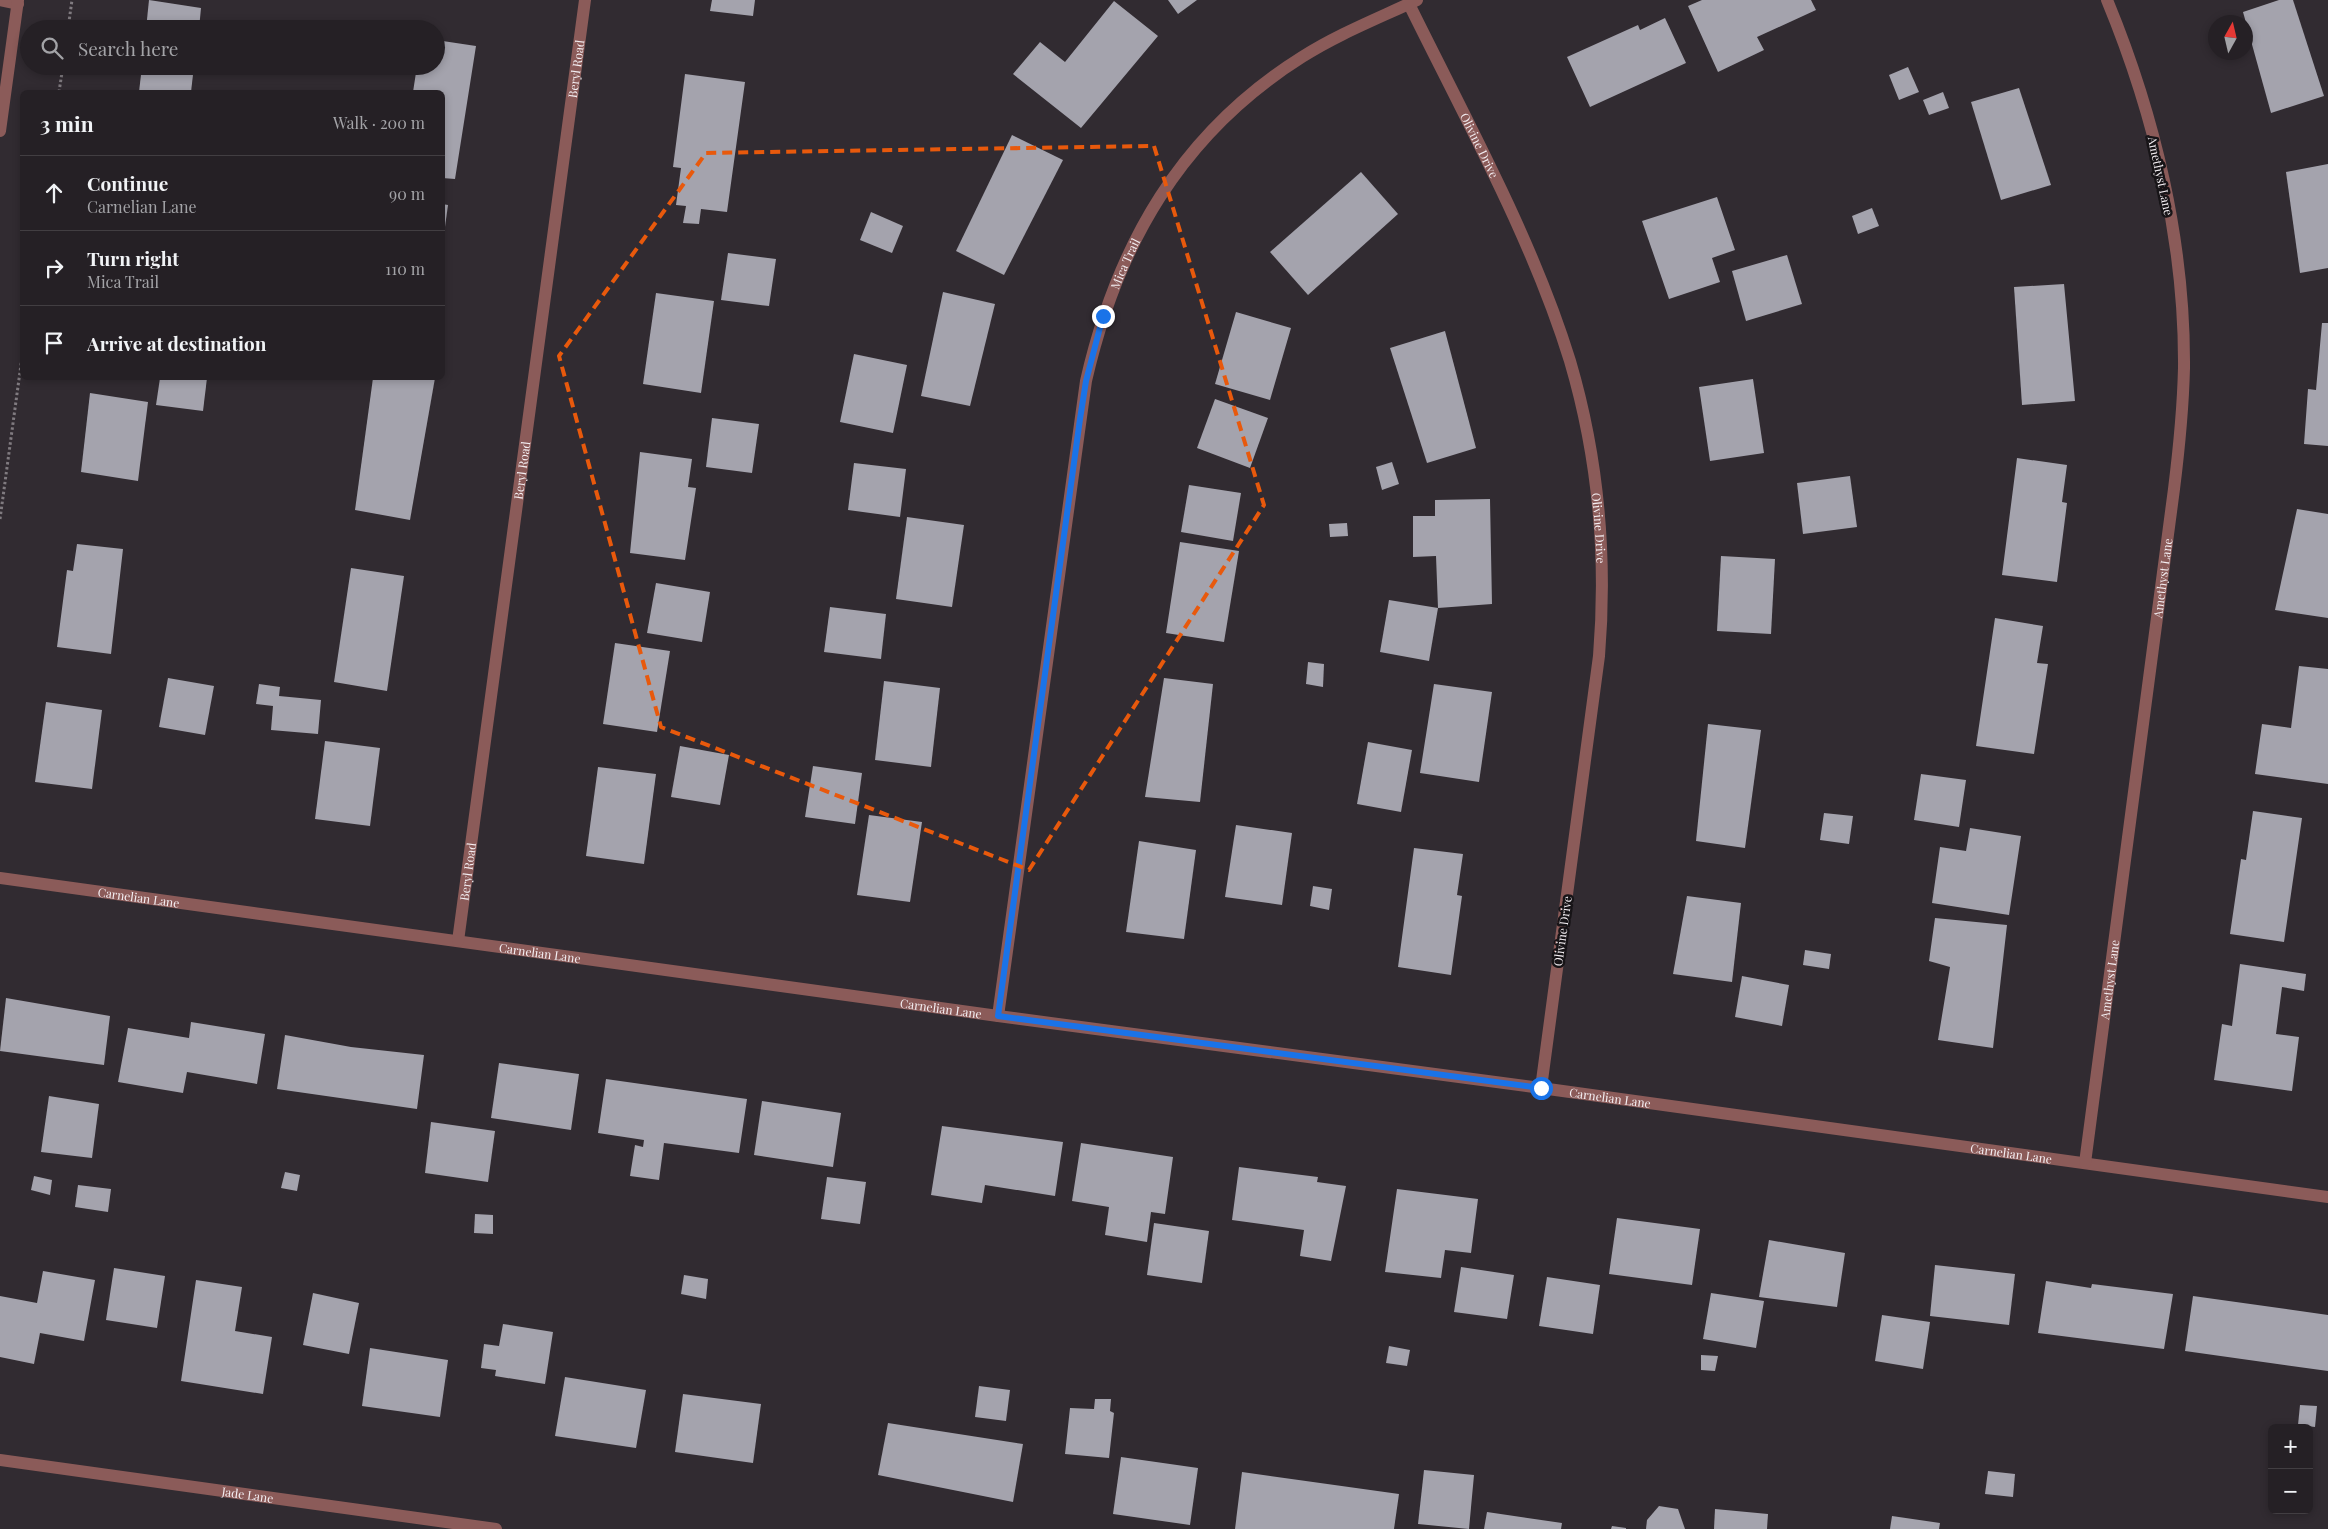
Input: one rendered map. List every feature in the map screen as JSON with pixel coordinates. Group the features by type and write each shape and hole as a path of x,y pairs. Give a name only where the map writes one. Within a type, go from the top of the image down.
{"street":[{"path":"0,0 18,2 0,130"},
{"name":"Beryl Road","path":"458,941 585,0"},
{"name":"Amethyst Lane","path":"2085,1163 2174,489 2183,402 2184,367 2180,288 2163,176 2135,70 2108,0"},
{"name":"Mica Trail","path":"998,1016 1086,381 1103,316 1119,274 1135,239 1172,178 1190,154 1244,101 1275,75 1304,56 1413,2"},
{"name":"Olivine Drive","path":"1413,2 1496,180 1548,301 1577,386 1589,441 1597,498 1603,595 1600,656 1541,1088"},
{"name":"Carnelian Lane","path":"0,878 2328,1197"},
{"name":"Jade Lane","path":"0,1460 496,1529"}],"path":[{"path":"69,20 72,0"},
{"path":"59,90 62,75"},
{"path":"0,519 20,372"}],"highlighted area":[{"path":"1154,146 1264,505 1029,870 661,727 559,356 706,153"}],"building":[{"path":"149,0 201,8 200,20 147,20"},
{"path":"712,0 755,0 753,16 710,11"},
{"path":"1168,0 1197,0 1178,14"},
{"path":"1702,0 1811,0 1816,10 1757,37 1764,50 1718,72 1688,6"},
{"path":"2279,0 2293,0 2324,96 2271,113 2253,48 2253,15 2244,15 2243,12"},
{"path":"1114,1 1158,36 1081,128 1013,74 1040,42 1065,62"},
{"path":"1665,18 1686,63 1590,107 1567,57 1638,25 1640,30"},
{"path":"445,41 476,46 455,179 445,178 445,90 413,90 416,75 445,75"},
{"path":"1908,67 1919,92 1899,100 1889,75"},
{"path":"685,74 745,82 727,212 701,209 699,224 683,223 686,206 676,205 681,168 673,167"},
{"path":"141,75 193,75 191,90 139,90"},
{"path":"2019,88 2051,185 2001,200 1971,102"},
{"path":"1943,92 1949,108 1929,115 1923,100"},
{"path":"1012,135 1063,160 1004,275 956,251"},
{"path":"2328,164 2328,268 2300,273 2286,172"},
{"path":"1361,172 1398,214 1308,295 1270,252"},
{"path":"1717,197 1735,250 1712,258 1720,282 1669,299 1642,221"},
{"path":"445,204 448,205 445,227"},
{"path":"1872,208 1879,226 1858,234 1852,216"},
{"path":"871,212 903,226 892,253 860,240"},
{"path":"728,253 776,259 769,306 721,300"},
{"path":"1787,255 1802,304 1746,321 1732,271"},
{"path":"2064,284 2075,401 2022,405 2014,287"},
{"path":"943,292 995,304 970,406 921,396"},
{"path":"656,293 714,301 701,393 643,384"},
{"path":"1236,312 1291,328 1270,400 1215,384"},
{"path":"2322,323 2328,323 2328,446 2304,444 2308,389 2316,390"},
{"path":"1445,331 1476,448 1427,463 1390,348"},
{"path":"854,354 907,365 893,433 840,422"},
{"path":"1753,379 1764,453 1710,461 1699,387"},
{"path":"160,380 207,380 203,411 156,405"},
{"path":"373,380 435,380 410,520 355,510"},
{"path":"90,393 148,402 138,481 81,472"},
{"path":"1215,399 1268,418 1250,468 1197,448"},
{"path":"712,418 759,424 752,473 706,467"},
{"path":"640,452 692,459 688,487 696,488 685,560 630,553"},
{"path":"2017,458 2067,465 2062,502 2067,503 2057,582 2002,575"},
{"path":"1392,462 1399,484 1382,490 1376,467"},
{"path":"854,463 906,469 900,517 848,510"},
{"path":"1850,476 1857,527 1803,534 1797,483"},
{"path":"1189,485 1241,493 1233,541 1181,532"},
{"path":"1490,499 1492,604 1438,608 1436,556 1413,557 1413,516 1435,516 1435,500"},
{"path":"2297,509 2328,514 2328,618 2275,610"},
{"path":"907,517 964,525 952,607 896,599"},
{"path":"1347,523 1348,536 1330,537 1329,524"},
{"path":"1180,542 1239,551 1224,642 1166,633"},
{"path":"77,544 123,549 111,654 57,647 67,570 73,571"},
{"path":"1721,556 1775,559 1771,634 1717,631"},
{"path":"351,568 404,576 387,691 334,682"},
{"path":"656,583 710,592 702,642 647,633"},
{"path":"1389,600 1438,608 1429,661 1380,652"},
{"path":"830,607 886,614 881,659 824,652"},
{"path":"1995,618 2043,626 2037,663 2048,664 2034,754 1976,746"},
{"path":"615,643 670,651 657,732 603,724"},
{"path":"1308,662 1324,664 1323,687 1306,684"},
{"path":"2299,666 2328,669 2328,784 2255,774 2262,724 2291,728"},
{"path":"168,678 214,686 205,735 159,727"},
{"path":"1164,678 1213,684 1200,802 1145,797"},
{"path":"884,681 940,688 931,767 875,760"},
{"path":"259,684 280,687 279,696 321,700 318,734 271,730 273,706 256,704"},
{"path":"1434,684 1492,692 1479,782 1420,773"},
{"path":"46,702 102,710 92,789 35,782"},
{"path":"1708,724 1761,730 1745,848 1696,841"},
{"path":"325,741 380,748 370,826 315,819"},
{"path":"1368,742 1412,750 1401,812 1357,804"},
{"path":"680,746 729,755 720,805 671,797"},
{"path":"813,766 862,773 855,824 805,817"},
{"path":"598,767 656,774 644,864 586,856"},
{"path":"1921,774 1966,780 1959,827 1914,820"},
{"path":"2253,811 2302,818 2284,942 2230,934 2241,859 2246,860"},
{"path":"1824,813 1853,816 1849,844 1820,840"},
{"path":"869,815 922,822 910,902 857,895"},
{"path":"1236,825 1292,833 1282,905 1225,897"},
{"path":"1970,828 2021,836 2009,915 1932,903 1940,847 1966,851"},
{"path":"1139,841 1196,850 1184,939 1126,932"},
{"path":"1414,848 1463,854 1457,895 1462,896 1451,975 1398,967"},
{"path":"1313,886 1332,889 1329,910 1310,906"},
{"path":"1687,896 1741,903 1732,982 1673,974"},
{"path":"1935,918 2007,925 1993,1048 1938,1040 1950,967 1929,961"},
{"path":"1805,950 1831,954 1829,969 1803,965"},
{"path":"2240,964 2306,974 2304,991 2282,987 2276,1034 2299,1037 2292,1091 2214,1080 2222,1024 2232,1026"},
{"path":"1742,976 1789,985 1782,1026 1735,1017"},
{"path":"6,998 110,1016 104,1065 0,1051"},
{"path":"191,1022 265,1034 257,1084 187,1072 183,1093 118,1082 128,1028 189,1038"},
{"path":"285,1035 351,1047 424,1055 417,1109 277,1089"},
{"path":"499,1063 579,1074 571,1130 491,1118"},
{"path":"606,1079 747,1099 739,1153 664,1143 659,1180 630,1176 635,1145 643,1147 644,1140 598,1133"},
{"path":"49,1096 99,1104 92,1158 41,1152"},
{"path":"762,1101 841,1113 833,1167 754,1155"},
{"path":"431,1122 495,1131 488,1182 425,1173"},
{"path":"942,1126 1063,1142 1055,1196 985,1185 982,1203 931,1195"},
{"path":"1081,1143 1173,1157 1165,1214 1151,1212 1147,1242 1105,1235 1109,1207 1072,1201"},
{"path":"1239,1167 1318,1177 1317,1182 1346,1186 1331,1261 1300,1256 1304,1230 1232,1220"},
{"path":"285,1172 300,1175 297,1191 281,1188"},
{"path":"34,1176 52,1180 50,1195 31,1190"},
{"path":"827,1177 866,1182 860,1224 821,1219"},
{"path":"78,1185 111,1189 108,1212 75,1207"},
{"path":"1397,1189 1478,1199 1471,1253 1445,1250 1441,1278 1385,1272"},
{"path":"475,1214 493,1215 493,1234 474,1233"},
{"path":"1617,1218 1700,1229 1692,1285 1609,1274"},
{"path":"1154,1223 1209,1231 1202,1283 1147,1275"},
{"path":"1769,1240 1845,1253 1837,1307 1759,1297"},
{"path":"1935,1265 2015,1274 2009,1325 1930,1316"},
{"path":"1461,1267 1514,1275 1507,1319 1454,1312"},
{"path":"114,1268 165,1276 157,1328 106,1320"},
{"path":"43,1271 95,1280 84,1341 40,1333 34,1364 0,1357 0,1296 37,1303"},
{"path":"684,1275 708,1279 706,1299 681,1294"},
{"path":"1547,1277 1600,1285 1593,1334 1539,1326"},
{"path":"196,1280 242,1287 235,1331 272,1337 263,1394 181,1381"},
{"path":"2046,1281 2091,1288 2092,1284 2173,1294 2164,1349 2038,1333"},
{"path":"313,1293 359,1303 349,1354 303,1345"},
{"path":"1711,1293 1764,1301 1756,1348 1703,1339"},
{"path":"2193,1296 2328,1315 2328,1371 2185,1351"},
{"path":"1882,1315 1930,1322 1923,1369 1875,1361"},
{"path":"503,1324 553,1332 545,1384 495,1376 496,1370 481,1368 484,1344 499,1346"},
{"path":"1389,1346 1410,1350 1407,1366 1386,1363"},
{"path":"370,1348 448,1360 440,1417 362,1406"},
{"path":"1701,1355 1718,1356 1715,1371 1701,1370"},
{"path":"565,1377 646,1390 636,1448 555,1436"},
{"path":"979,1386 1010,1390 1006,1421 975,1417"},
{"path":"683,1394 761,1404 753,1463 675,1452"},
{"path":"1095,1399 1111,1399 1110,1411 1114,1413 1109,1458 1065,1454 1070,1408 1094,1409"},
{"path":"2300,1405 2317,1406 2315,1427 2313,1427 2313,1424 2298,1424"},
{"path":"888,1423 1023,1444 1013,1502 878,1475"},
{"path":"1121,1457 1198,1468 1190,1525 1113,1514"},
{"path":"1424,1470 1474,1475 1469,1529 1418,1524"},
{"path":"1988,1471 2015,1474 2013,1497 1985,1494"},
{"path":"1242,1472 1399,1494 1394,1529 1235,1529"},
{"path":"1659,1506 1678,1509 1685,1529 1646,1529 1647,1520"},
{"path":"1715,1509 1768,1514 1767,1529 1714,1529"},
{"path":"1487,1512 1562,1523 1561,1529 1484,1529"},
{"path":"1892,1516 1940,1523 1939,1529 1890,1529"},
{"path":"1612,1526 1626,1528 1626,1529 1611,1529"}],"route":[{"path":"1103,316 1086,381 1080,419 998,1016 1541,1088"}]}
